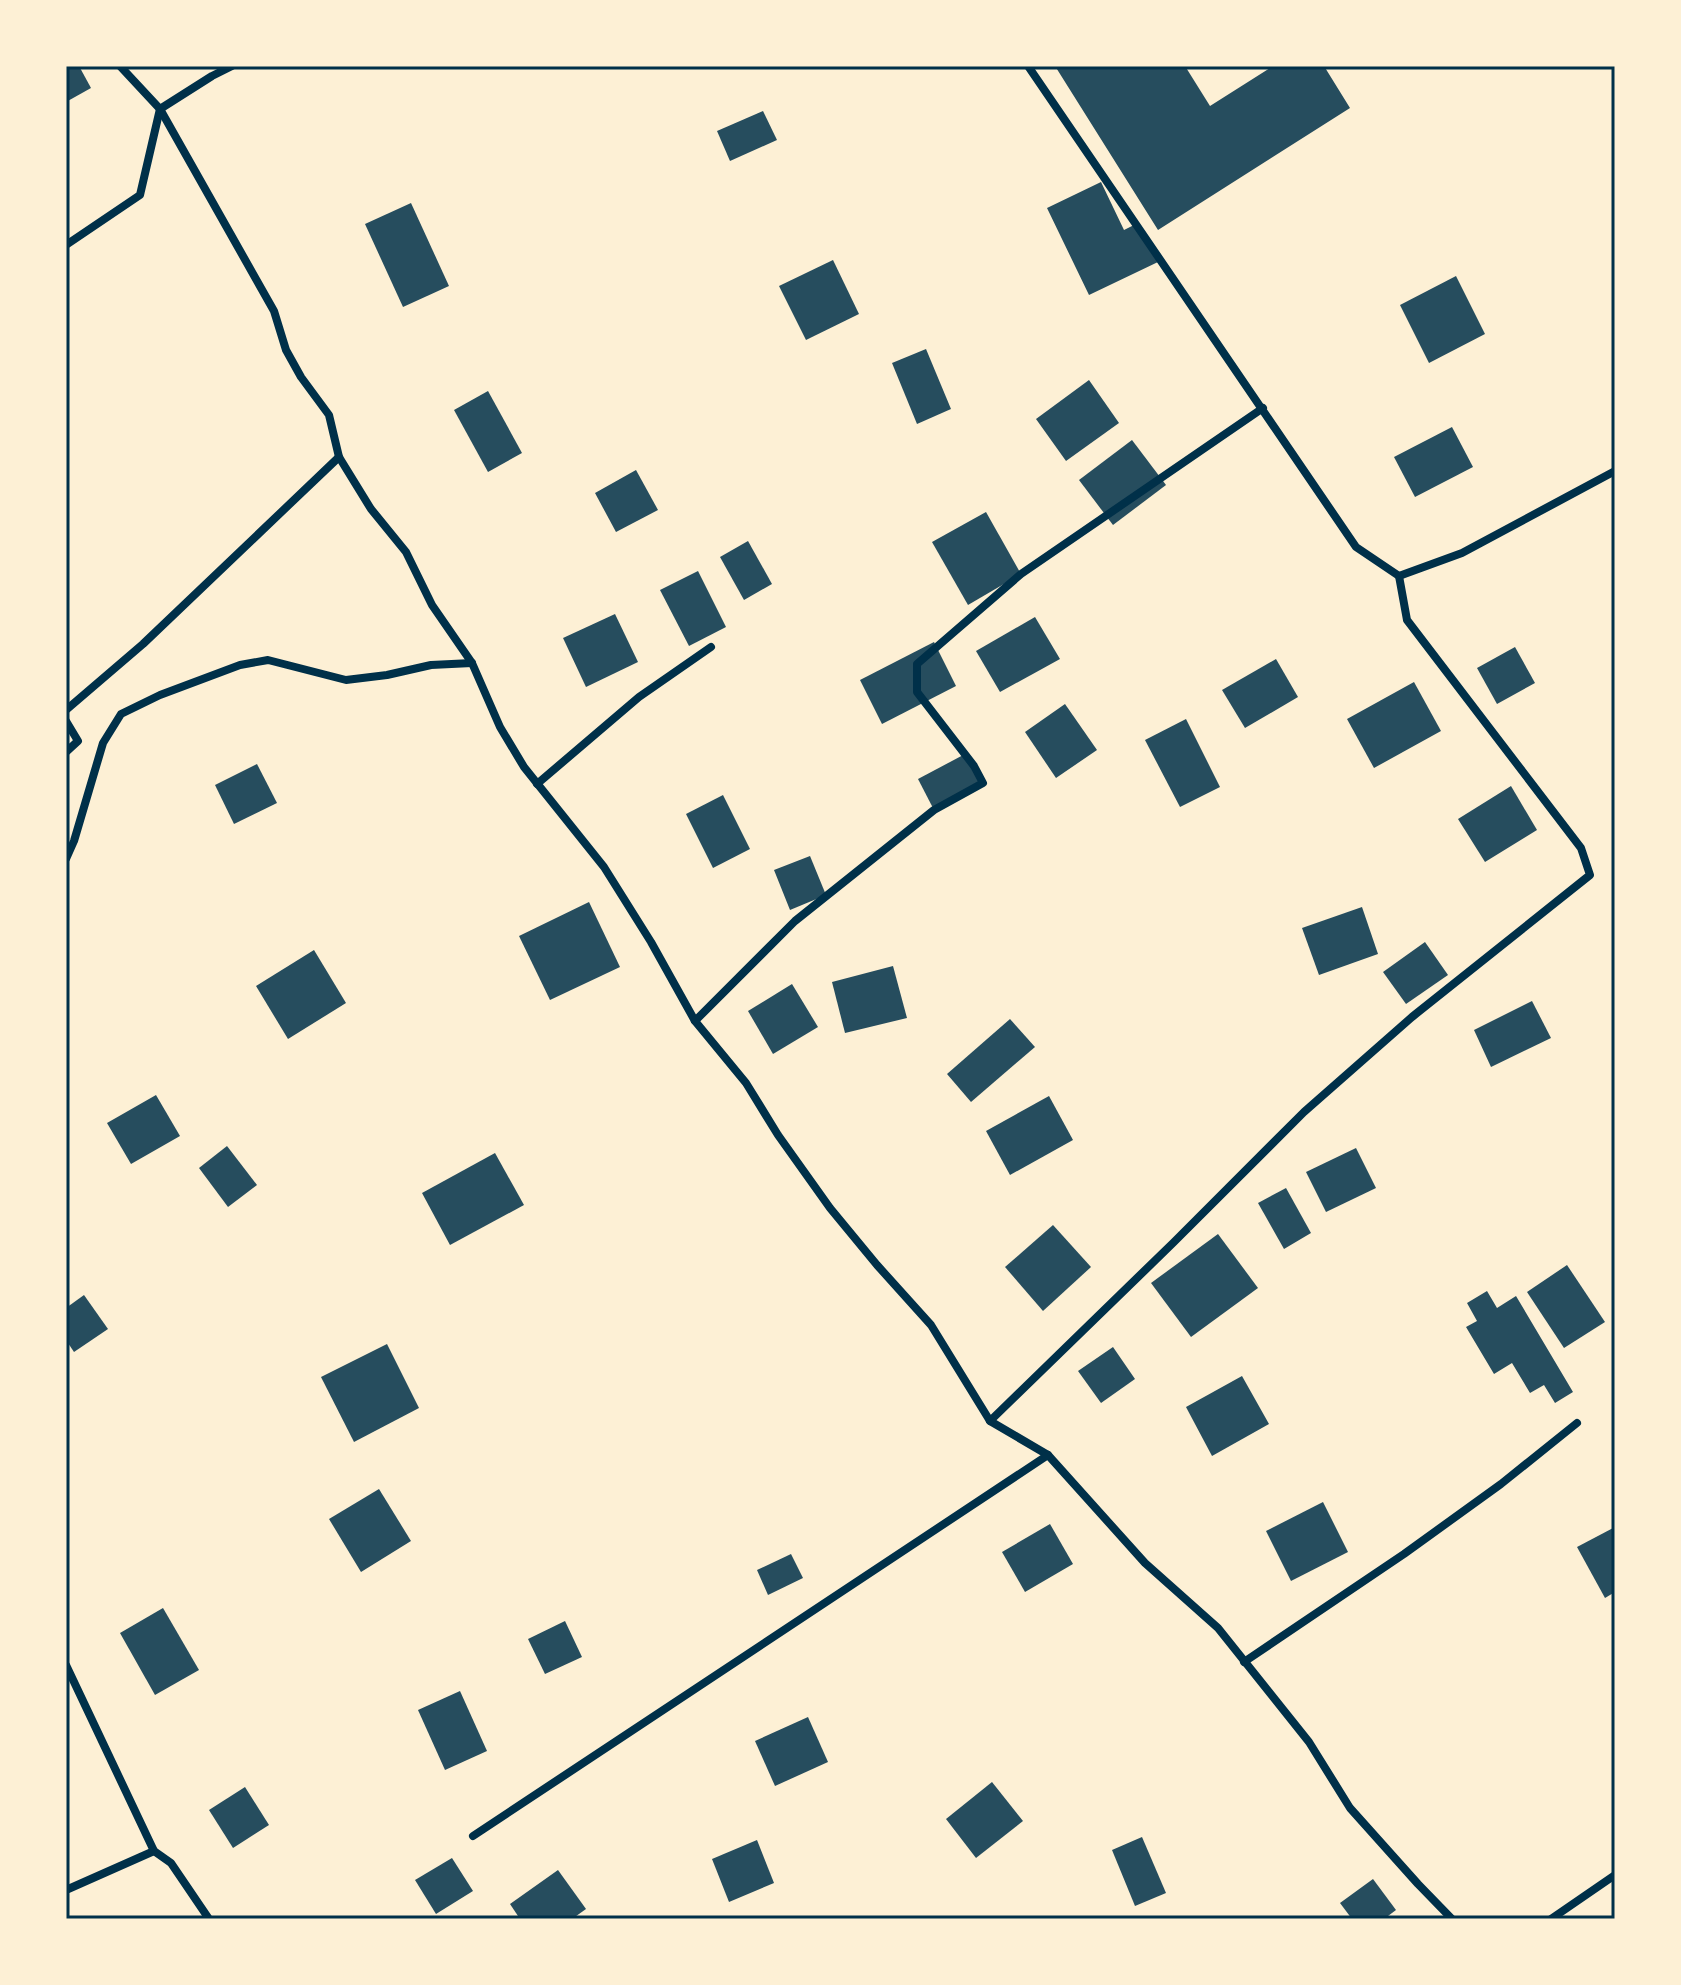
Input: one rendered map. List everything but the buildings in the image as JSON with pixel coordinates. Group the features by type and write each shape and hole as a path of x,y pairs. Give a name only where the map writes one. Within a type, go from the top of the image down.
{"street":[{"path":"120,66 160,109 274,311 286,350 329,415 339,457 371,509 406,552 432,605 472,663 500,727 524,767 604,867 695,1021 746,1083 778,1135 830,1208 931,1325 990,1421 1048,1455 1145,1563 1218,1628 1309,1742 1350,1808 1452,1919"},
{"path":"66,245 140,195 160,109 232,66"},
{"path":"990,1421 1304,1112 1412,1017 1590,875 1581,848 1407,620 1399,576 1356,547 1028,66"},
{"path":"695,1021 795,921 934,810 983,783 974,766 917,692 917,664 1021,574 1263,408"},
{"path":"66,710 143,644 339,457"},
{"path":"1399,576 1462,553 1615,471"},
{"path":"537,784 639,697 711,647"},
{"path":"66,859 103,743 121,714 160,695 240,665 268,660 346,680 431,665 472,663"},
{"path":"66,721 78,741 66,752"},
{"path":"1244,1662 1404,1554 1501,1484 1577,1423"},
{"path":"473,1836 1048,1455"},
{"path":"66,1665 154,1851 171,1863 209,1919"},
{"path":"66,1890 154,1851"},
{"path":"1551,1919 1615,1875"}]}
